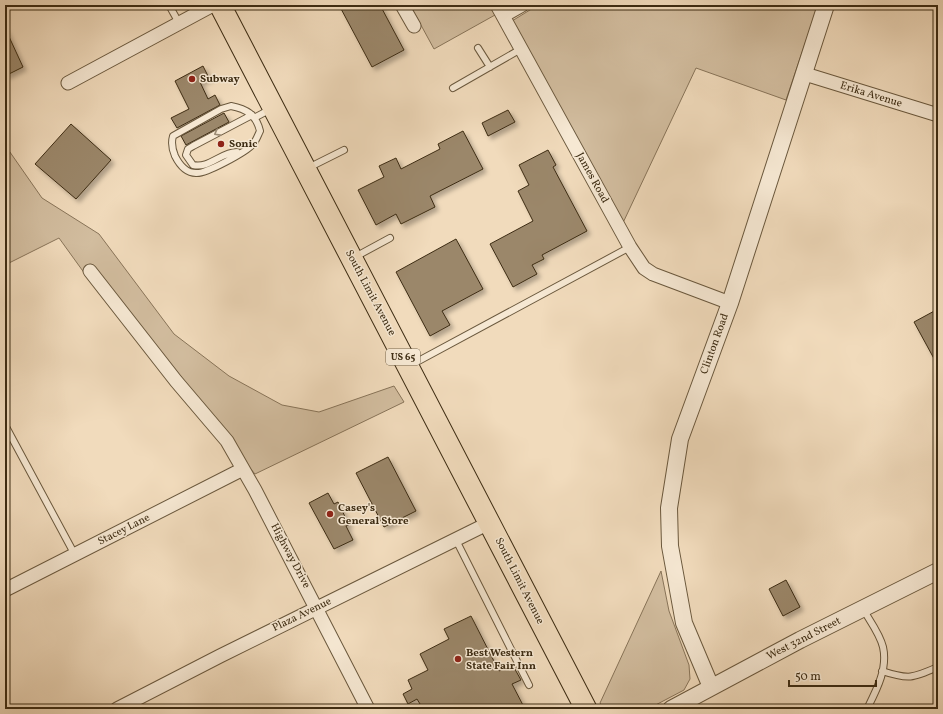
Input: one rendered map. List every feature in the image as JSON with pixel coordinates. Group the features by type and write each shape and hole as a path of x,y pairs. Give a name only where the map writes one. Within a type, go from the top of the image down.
{"highway":[{"name":"South Limit Avenue","path":"220,5 586,709"}],"street":[{"path":"68,83 213,5"},
{"path":"402,5 414,26"},
{"path":"500,10 522,5"},
{"name":"Clinton Road","path":"712,687 684,623 670,546 669,508 680,439 730,303 826,5"},
{"name":"James Road","path":"500,10 630,247 644,268 652,274 730,303"},
{"name":"Erika Avenue","path":"805,74 938,115"},
{"name":"Highway Drive","path":"90,271 176,381 227,441 317,608 368,709"},
{"name":"Stacey Lane","path":"5,590 243,469"},
{"name":"Plaza Avenue","path":"117,709 489,523"},
{"name":"West 32nd Street","path":"671,709 863,608 938,571"}],"lane":[{"path":"169,5 179,23"},
{"path":"478,48 490,67"},
{"path":"453,88 521,49"},
{"path":"231,106 242,108 253,116 260,131 253,144 241,152 205,172 192,173 180,164 172,149 171,142 173,136 180,131 221,109 231,106"},
{"path":"241,152 234,152 199,166 193,165 186,155 188,149 193,146 253,116 273,108"},
{"path":"305,169 344,150"},
{"path":"352,259 390,238"},
{"path":"408,367 630,247"},
{"path":"5,425 75,555"},
{"path":"456,540 529,685"},
{"path":"863,608 883,647 882,671 875,693 867,709"},
{"path":"882,671 903,678 918,676 938,667"}],"shaded area":[{"path":"410,5 490,5 495,15 434,49"},
{"path":"538,5 818,5 786,100 696,68 621,227 512,21"},
{"path":"5,145 42,198 99,234 174,334 229,376 282,405 319,412 394,386 404,402 255,474 85,274 59,238 5,265"},
{"path":"661,571 669,611 689,665 690,679 684,690 648,709 604,709 600,703"}],"building":[{"path":"339,5 380,5 404,50 372,67"},
{"path":"5,28 23,67 5,76"},
{"path":"203,66 209,78 200,82 208,99 215,95 220,105 177,128 171,118 189,109 175,81"},
{"path":"508,110 515,122 488,136 482,123"},
{"path":"224,113 229,122 186,145 181,136"},
{"path":"71,124 111,160 76,199 35,164"},
{"path":"463,131 483,169 430,196 435,207 401,224 396,214 376,225 358,190 384,177 379,166 396,158 401,169 440,149 438,144"},
{"path":"548,150 556,165 553,167 587,231 542,255 544,259 532,265 537,274 513,287 490,244 533,221 518,191 529,185 519,165"},
{"path":"456,239 483,289 442,311 450,325 430,336 396,272"},
{"path":"938,309 938,366 914,322"},
{"path":"388,457 416,511 384,527 356,473"},
{"name":"Casey's General Store","path":"328,493 334,504 338,502 349,525 346,526 353,540 334,549 309,503"},
{"path":"786,580 800,607 783,616 769,589"},
{"name":"Best Western State Fair Inn","path":"471,616 499,671 512,664 521,680 512,684 525,709 423,709 417,699 408,704 403,694 412,689 408,680 428,670 420,654 449,639 444,629"}],"place":[{"name":"Subway","path":"192,79"},
{"name":"Sonic","path":"221,144"},
{"name":"Casey's General Store","path":"330,514"},
{"name":"Best Western State Fair Inn","path":"458,659"}]}
